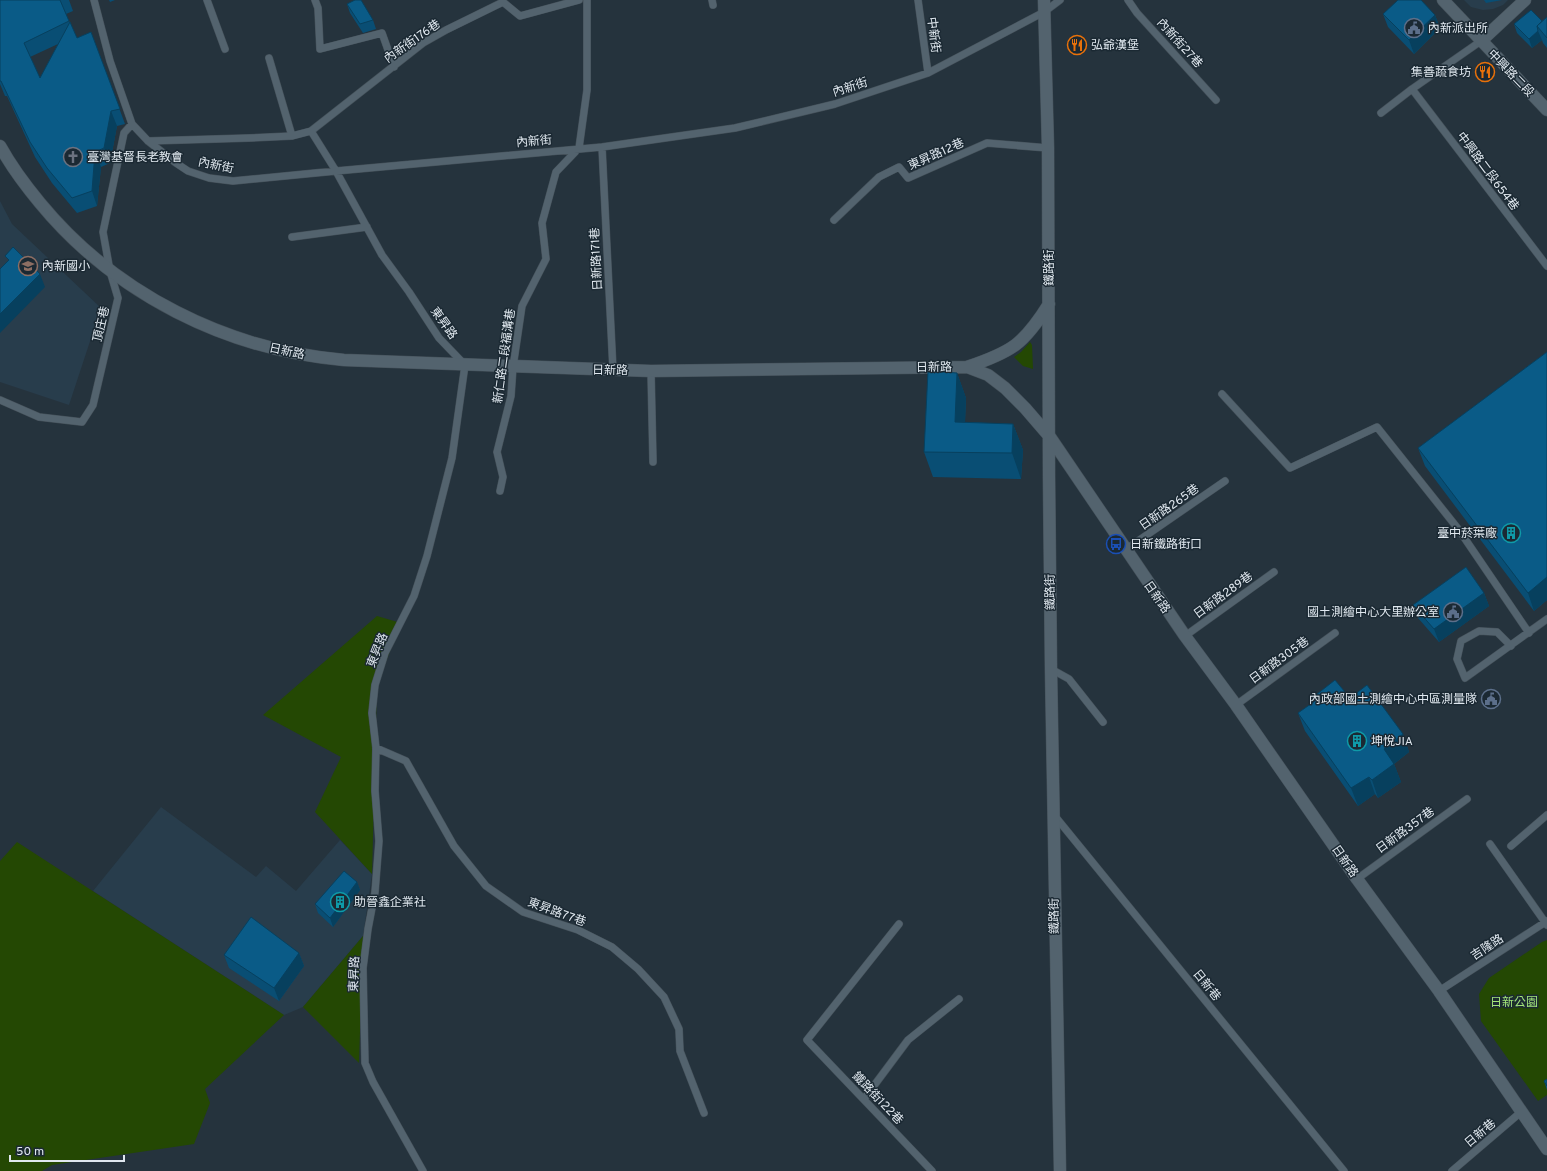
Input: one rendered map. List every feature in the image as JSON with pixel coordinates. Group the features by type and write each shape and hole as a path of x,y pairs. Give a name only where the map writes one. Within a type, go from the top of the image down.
{"street":[{"name":"中興路二段","path":"1443,0 1547,110"},
{"path":"1482,41 1525,0"},
{"name":"鐵路街","path":"1044,6 1048,148 1050,669 1060,1171"},
{"name":"日新路","path":"0,146 46,211 81,247 110,271 143,293 202,325 264,347 326,359 513,367 651,371 967,367 988,375 1002,385 1025,408 1050,437 1125,550 1185,636 1357,879 1439,991 1547,1149"},
{"path":"967,367 1000,355 1017,344 1034,326 1049,304"}],"lane":[{"name":"內新街","path":"94,0 110,61 132,124 148,141 176,163 188,170 209,178 233,181 336,170 602,147 735,128 835,104 928,73 1044,6 1060,0"},
{"path":"207,0 225,50"},
{"path":"315,0 318,8 320,49 382,33 394,66"},
{"name":"內新街176巷","path":"148,141 292,136 311,131 423,43 502,2 520,16 579,0"},
{"path":"579,148 587,90 587,0"},
{"name":"中新街","path":"918,0 928,73"},
{"name":"內新街27巷","path":"1128,0 1137,13 1216,100"},
{"path":"1381,113 1412,88 1482,41"},
{"path":"269,58 292,136"},
{"name":"中興路二段654巷","path":"1412,88 1547,266"},
{"name":"頂庄巷","path":"0,400 39,417 82,422 93,405 118,298 110,271 102,232 124,133 132,124"},
{"path":"311,131 336,170"},
{"name":"東昇路12巷","path":"834,220 879,177 899,167 908,178 987,143 1048,148"},
{"name":"日新路171巷","path":"602,147 613,370"},
{"name":"新仁路二段福溝巷","path":"500,491 503,477 497,452 511,396 513,367 522,306 546,260 542,223 556,172 579,148"},
{"name":"東昇路","path":"336,170 382,256 409,292 439,338 465,365 452,458 427,556 414,596 386,653 376,685 372,713 376,748 375,790 379,841 375,892 363,968 365,1063 373,1082 423,1171"},
{"path":"292,237 367,227"},
{"path":"651,371 653,462"},
{"path":"1222,394 1290,468 1377,428 1459,530 1529,633"},
{"name":"日新路265巷","path":"1125,550 1225,481"},
{"name":"日新路289巷","path":"1185,636 1274,572"},
{"path":"1511,646 1497,632 1479,631 1461,641 1457,659 1465,678 1511,646 1547,619"},
{"name":"日新路305巷","path":"1236,706 1335,633"},
{"path":"1050,669 1069,679 1103,722"},
{"name":"東昇路77巷","path":"376,748 406,761 454,846 486,886 523,912 578,930 612,947 638,969 664,997 679,1029 680,1051 704,1113"},
{"name":"日新路357巷","path":"1357,879 1467,799"},
{"name":"日新巷","path":"1052,814 1344,1171"},
{"path":"1511,846 1547,815"},
{"path":"1490,844 1546,923"},
{"name":"吉隆路","path":"1439,991 1546,923"},
{"name":"鐵路街122巷","path":"899,924 807,1040 932,1171"},
{"path":"864,1099 908,1040 959,999"},
{"name":"日新巷","path":"1452,1171 1521,1112"}],"shaded area":[{"path":"1464,0 1508,0 1503,5 1493,9 1483,10 1471,7"},
{"name":"內新國小","path":"0,201 12,224 101,308 69,405 0,382"},
{"path":"161,807 256,877 266,866 296,891 340,840 372,874 363,936 303,1007 284,1015 93,891"}],"green space":[{"path":"1030,342 1032,345 1033,369 1023,366 1014,357"},
{"path":"377,616 401,623 377,685 372,874 315,812 341,757 263,715"},
{"path":"17,842 284,1015 205,1089 210,1103 194,1144 52,1165 42,1171 0,1171 0,861"},
{"path":"363,936 359,1063 303,1007"},
{"name":"日新公園","path":"1547,940 1547,1095 1538,1101 1481,1021 1479,994 1489,978"}],"building":[{"path":"0,0 60,0 69,21 24,43 40,78 70,22 77,38 91,32 120,109 111,111 104,148 95,152 92,191 72,198 47,168 30,142 0,81"},
{"path":"355,0 361,0 373,20 360,24 347,4"},
{"path":"1398,0 1421,0 1435,15 1409,40 1383,14"},
{"path":"1531,10 1542,21 1537,26 1538,31 1529,39 1514,24"},
{"path":"1547,17 1547,38 1537,26"},
{"path":"13,247 40,274 0,314 0,269 9,260 5,256"},
{"name":"臺中菸葉廠","path":"1547,352 1547,577 1528,593 1418,448"},
{"path":"928,371 957,373 955,422 1013,424 1012,453 924,452"},
{"path":"1466,567 1484,593 1434,629 1413,605"},
{"name":"坤悅JIA","path":"1335,680 1350,698 1367,685 1403,734 1384,749 1394,764 1372,780 1369,777 1351,788 1298,713 1315,701 1312,698"},
{"path":"344,871 357,882 330,918 315,904"},
{"path":"251,917 299,953 274,988 224,955"},
{"path":"1547,1079 1547,1086 1544,1081"}],"place":[{"name":"內新派出所","path":"1414,28"},
{"name":"弘爺漢堡","path":"1077,45"},
{"name":"集善蔬食坊","path":"1485,72"},
{"name":"臺灣基督長老教會","path":"73,157"},
{"name":"內新國小","path":"28,266"},
{"name":"臺中菸葉廠","path":"1511,533"},
{"name":"日新鐵路街口","path":"1116,544"},
{"name":"國土測繪中心大里辦公室","path":"1453,612"},
{"name":"內政部國土測繪中心中區測量隊","path":"1491,699"},
{"name":"坤悅JIA","path":"1357,741"},
{"name":"助晉鑫企業社","path":"340,902"}]}
